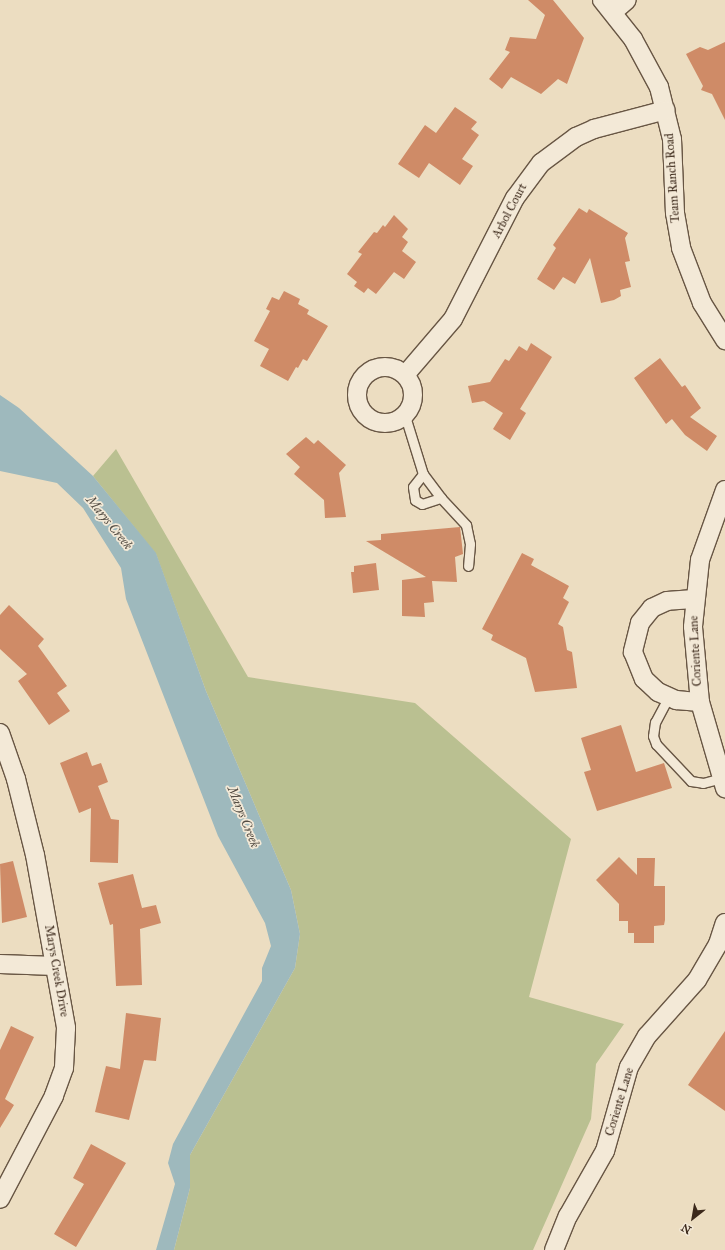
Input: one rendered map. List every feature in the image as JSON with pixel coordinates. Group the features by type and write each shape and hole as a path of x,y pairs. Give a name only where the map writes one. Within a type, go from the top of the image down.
{"street":[{"path":"608,6 627,0"},
{"name":"Team Ranch Road","path":"608,6 652,71 666,110 672,145 675,213 681,248 702,303 725,340"},
{"name":"Arbol Court","path":"405,375 453,319 515,198 541,164 576,137 594,129 666,110"},
{"path":"375,368 395,368 405,375 414,395 405,416 389,424 368,418 357,402 356,392 363,377 375,368"},
{"name":"Coriente Lane","path":"724,783 700,702 693,643 694,599 707,534 725,490"},
{"name":"Coriente Lane","path":"694,599 667,601 652,608 640,623 634,641 638,669 651,687 668,698 700,702"},
{"name":"Marys Creek Drive","path":"0,734 16,778 35,855 66,1028 64,1068 54,1096 0,1199"},
{"name":"Coriente Lane","path":"554,1250 568,1216 605,1151 629,1067 647,1036 697,980 718,944 725,922"},
{"path":"0,964 55,966"}],"lane":[{"path":"405,416 423,474 441,498 466,525 470,544 468,566"},
{"path":"423,474 413,487 415,500 422,504 441,498"},
{"path":"668,698 655,722 652,736 656,744 690,781 703,783 724,783"}],"green space":[{"path":"116,449 248,677 415,703 571,839 529,997 624,1024 596,1064 591,1119 533,1250 174,1250 190,1188 190,1155 295,968 300,934 291,890 206,691 156,554 93,476"}],"water":[{"name":"Marys Creek","path":"0,395 19,408 93,476 156,553 206,691 291,890 300,934 295,968 190,1155 190,1188 174,1250 156,1250 175,1184 168,1163 173,1144 262,981 262,968 271,946 265,923 218,836 126,599 121,568 83,508 57,483 0,471"}],"building":[{"path":"528,0 553,0 584,38 567,84 558,79 541,94 511,77 502,89 489,79 510,52 505,50 510,37 536,39 545,15"},
{"path":"725,42 725,120 712,94 701,90 703,86 686,54 700,47 708,50"},
{"path":"455,107 477,122 471,129 479,135 462,159 473,166 460,185 429,163 419,178 398,164 425,125 436,133"},
{"path":"579,208 587,213 589,209 628,233 625,238 630,261 625,262 631,287 620,290 621,296 614,300 601,303 590,258 575,284 563,277 554,290 537,279 556,248 553,245"},
{"path":"394,215 408,229 402,237 408,242 402,251 416,262 404,279 394,272 376,294 368,288 364,293 354,286 357,282 347,274 362,254 358,252 374,232 377,233 383,225 385,227"},
{"path":"284,291 300,299 298,304 309,310 307,314 328,326 307,361 303,359 298,368 296,367 288,381 260,366 269,349 254,341 270,311 266,309 272,297 279,300"},
{"path":"531,343 552,357 520,409 526,413 510,440 493,429 503,413 484,401 472,403 468,386 490,382 505,359 509,361 519,346 527,351"},
{"path":"660,358 682,387 685,385 701,408 690,417 717,436 707,451 685,435 672,419 666,424 634,378"},
{"path":"306,437 314,444 318,440 346,465 339,473 346,517 325,518 324,500 294,474 300,467 286,454"},
{"path":"460,527 463,554 455,557 457,582 432,581 434,602 424,603 425,617 402,616 402,580 426,577 366,541 381,540 381,534"},
{"path":"522,553 534,559 531,565 569,586 563,598 569,602 558,624 563,627 567,650 572,652 577,688 535,692 526,658 491,640 493,635 482,629"},
{"path":"376,563 379,590 353,593 351,572 354,572 354,566"},
{"path":"9,605 44,639 38,646 67,686 57,693 70,711 49,725 18,681 27,674 0,649 0,615"},
{"path":"621,725 636,772 664,763 672,788 597,811 584,772 591,770 581,738"},
{"path":"87,752 92,766 101,763 108,782 98,786 111,819 119,820 118,863 90,862 91,808 79,813 60,763"},
{"path":"619,857 637,875 637,858 655,858 654,886 665,886 665,920 664,925 654,926 654,943 634,943 634,933 628,933 628,921 619,921 619,904 596,880"},
{"path":"13,861 27,917 2,923 0,864"},
{"path":"133,874 142,908 156,905 161,923 140,929 142,985 116,986 113,924 110,925 98,883"},
{"path":"126,1013 161,1018 156,1061 144,1060 129,1120 95,1112 106,1066 120,1069"},
{"path":"11,1026 34,1037 5,1099 14,1105 0,1128 0,1050"},
{"path":"725,1031 725,1111 688,1085"},
{"path":"91,1144 126,1163 76,1247 54,1234 84,1184 73,1178"}]}
